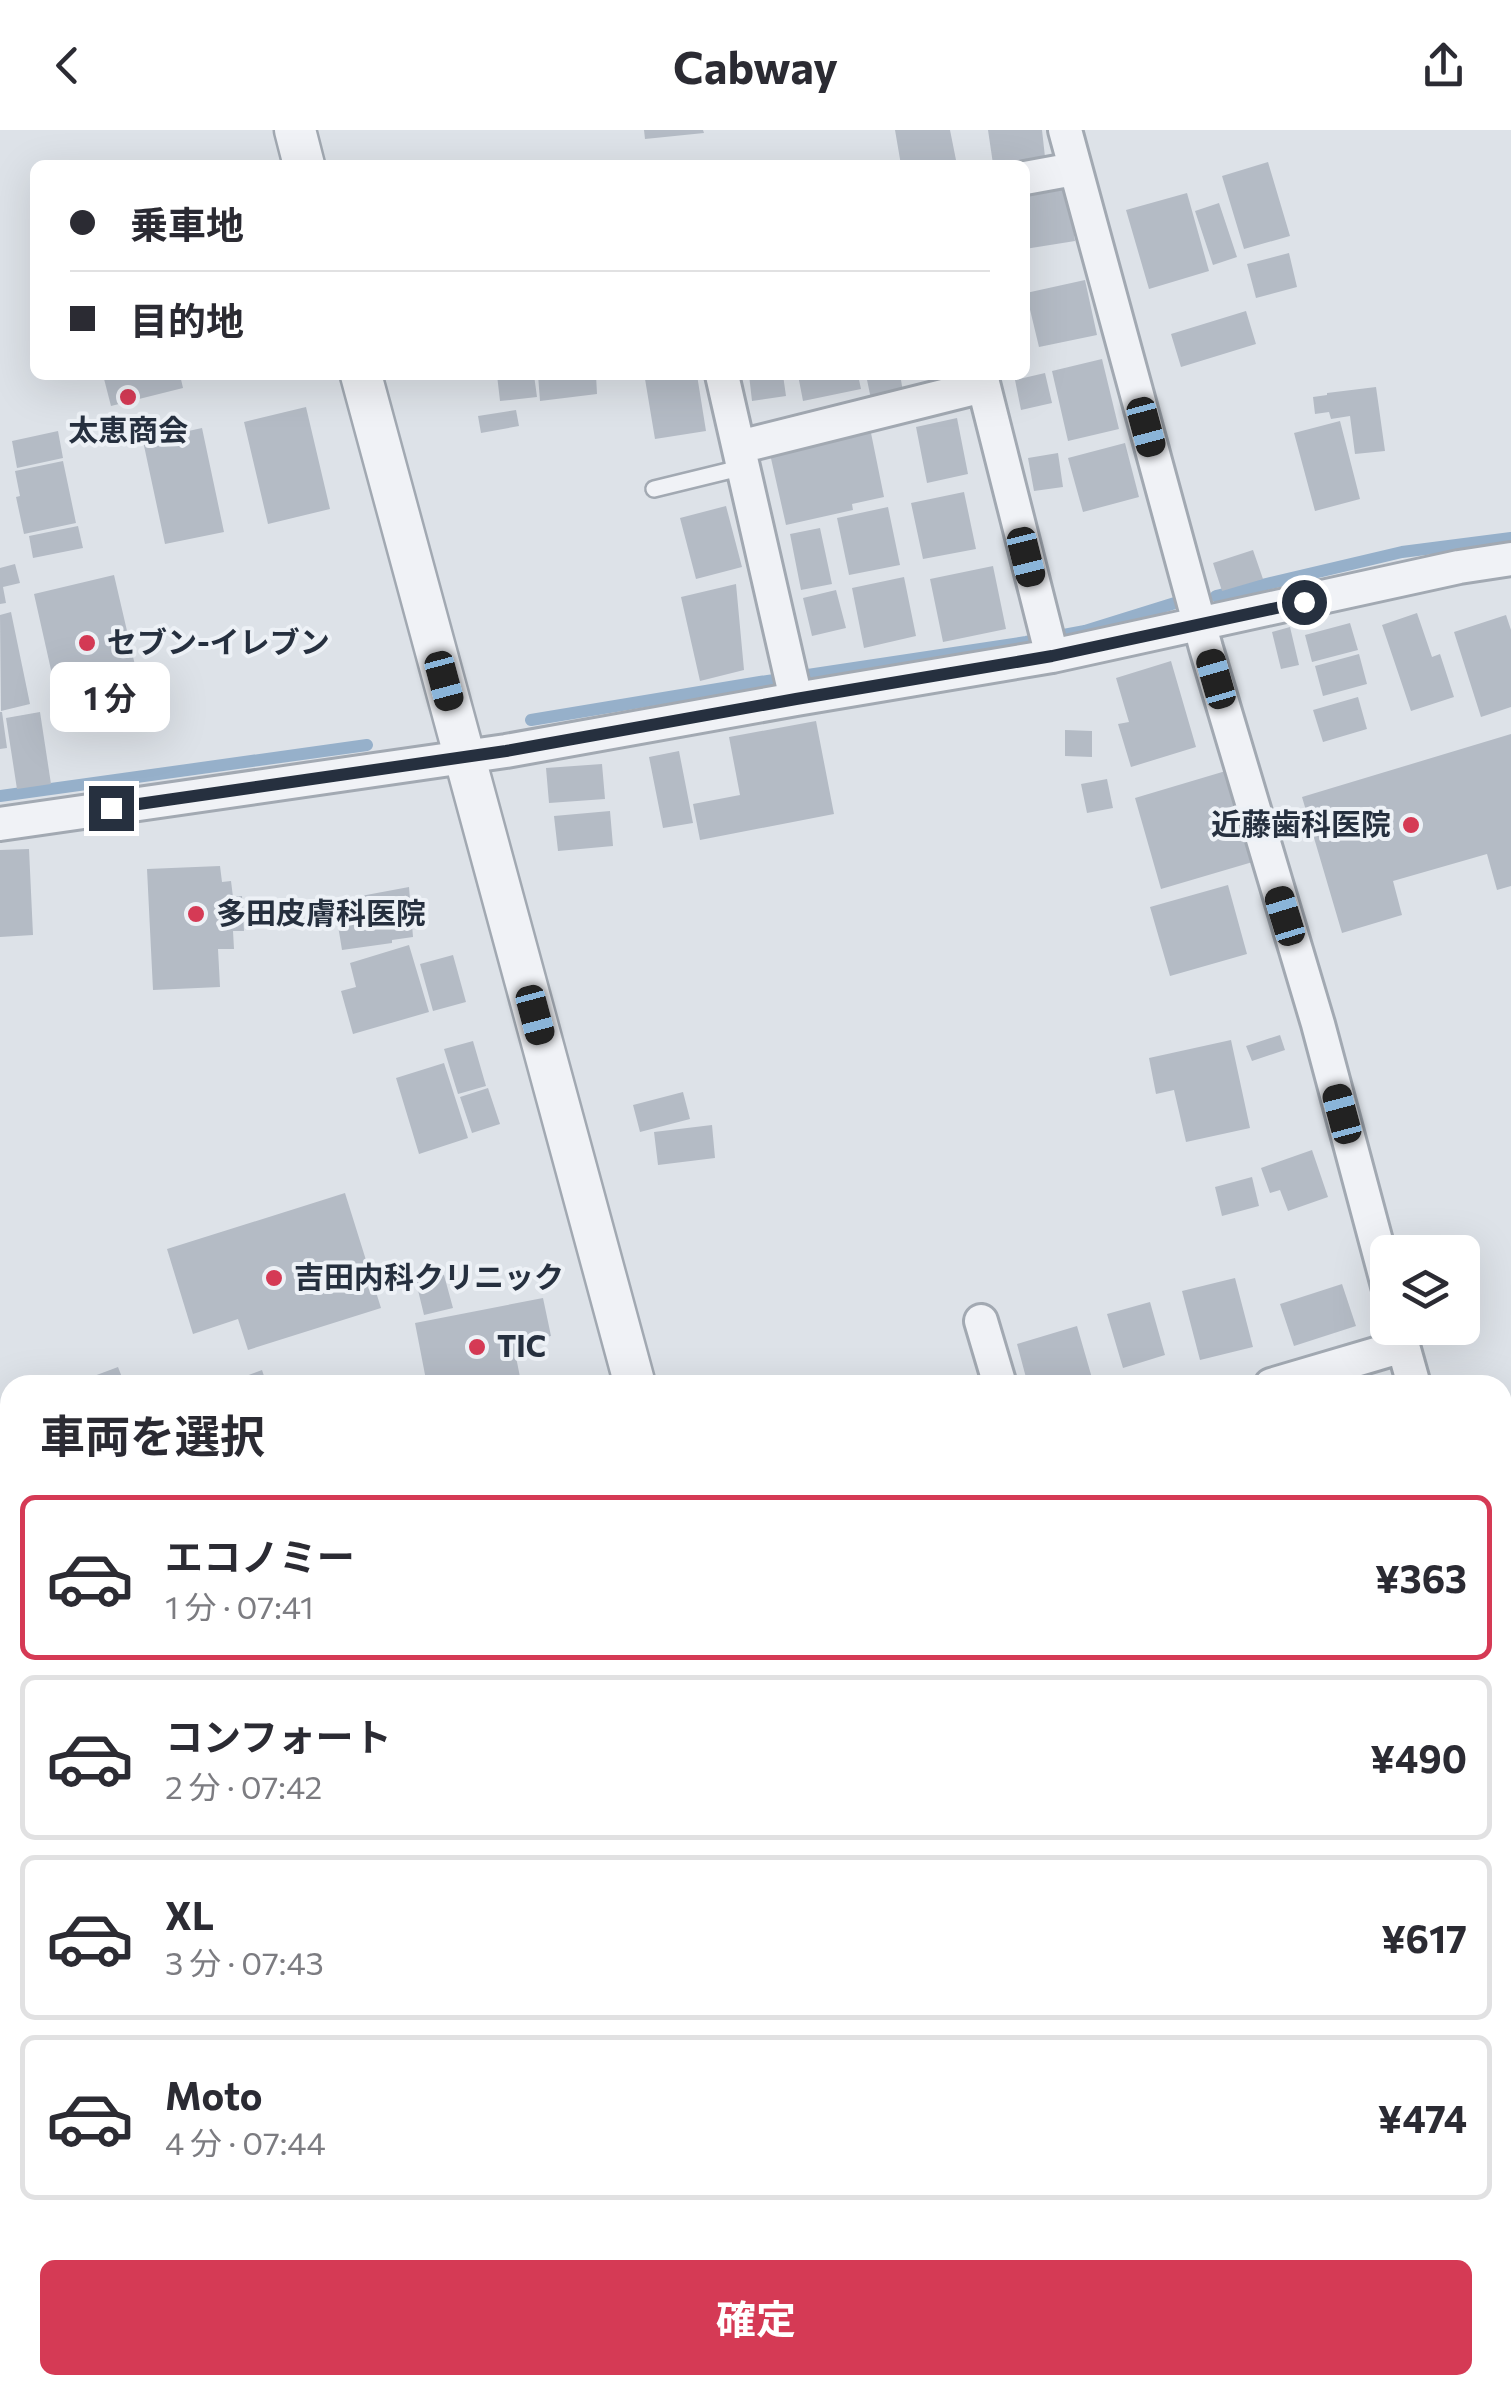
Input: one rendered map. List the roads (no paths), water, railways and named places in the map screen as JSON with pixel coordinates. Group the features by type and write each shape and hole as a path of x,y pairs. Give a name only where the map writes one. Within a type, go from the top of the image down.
{"street":[{"path":"295,130 303,160"},
{"path":"1065,130 1200,624 1318,1024 1374,1235"},
{"path":"1030,177 1074,169"},
{"path":"362,380 632,1375"},
{"path":"723,380 793,684"},
{"path":"741,457 982,380 1049,644"},
{"path":"0,824 465,758 793,684 1200,624 1511,559"},
{"path":"981,1321 997,1375"},
{"path":"1298,1375 1379,1345"},
{"path":"1403,1345 1411,1375"}],"lane":[{"path":"654,490 741,457"}],"waterway":[{"path":"1216,596 1402,552 1511,538"},
{"path":"531,720 1026,642 1085,631 1175,603"},
{"path":"0,796 367,745"}],"place":[{"name":"太恵商会","path":"128,397"},
{"name":"セブン-イレブン","path":"87,643"},
{"name":"近藤歯科医院","path":"1411,825"},
{"name":"多田皮膚科医院","path":"196,914"},
{"name":"吉田内科クリニック","path":"274,1278"},
{"name":"TIC","path":"477,1347"}]}
